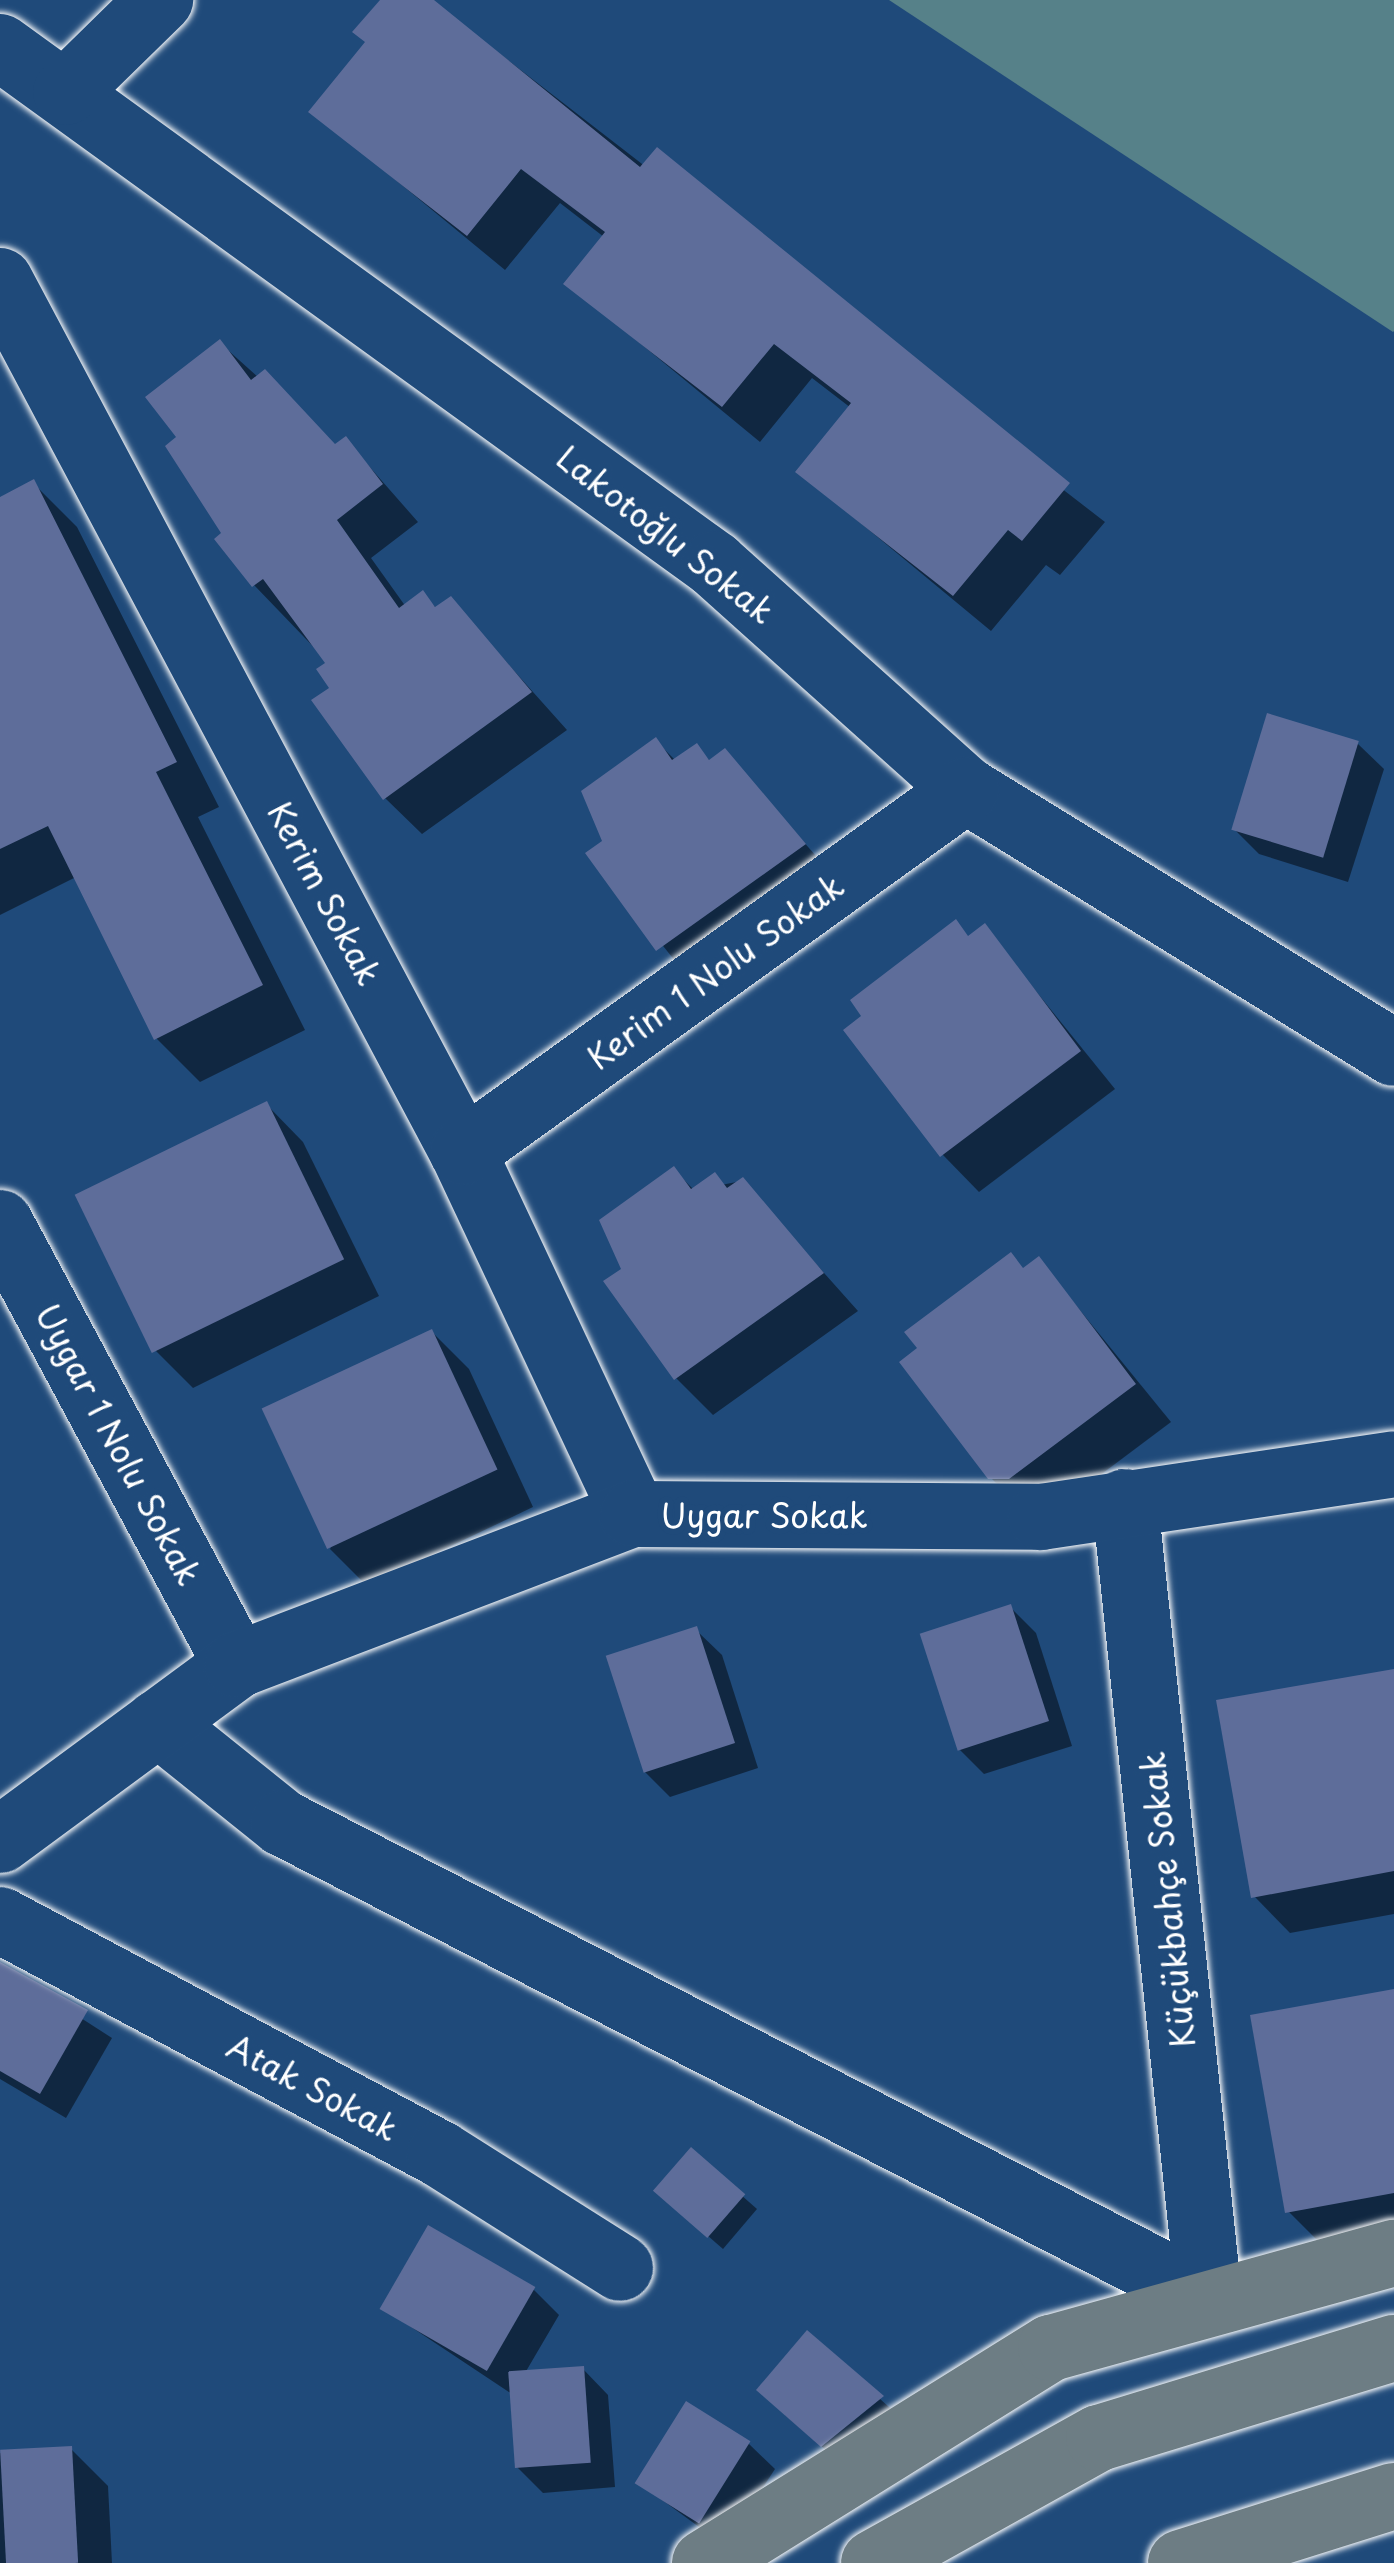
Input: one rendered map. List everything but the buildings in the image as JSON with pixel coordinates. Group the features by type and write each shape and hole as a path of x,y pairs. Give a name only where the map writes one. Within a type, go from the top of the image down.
{"main road":[{"path":"705,2563 1051,2348 1209,2298 1394,2253"},
{"path":"874,2563 1099,2438 1394,2348"},
{"path":"1181,2563 1394,2496"}],"street":[{"path":"66,92 160,0"},
{"name":"Lakotoğlu Sokak","path":"0,47 714,564 966,790 1394,1053"},
{"name":"Kerim Sokak","path":"0,281 463,1152 633,1514"},
{"name":"Kerim 1 Nolu Sokak","path":"463,1152 966,790"},
{"name":"Uygar 1 Nolu Sokak","path":"0,1223 238,1665"},
{"name":"Uygar Sokak","path":"0,1840 238,1665 633,1514 1041,1517 1394,1464"},
{"name":"Küçükbahçe Sokak","path":"1125,1502 1209,2298"},
{"path":"158,1723 283,1823 1209,2298"},
{"name":"Atak Sokak","path":"0,1920 440,2154 620,2268"}],"green space":[{"path":"889,0 1394,0 1394,331 1393,332"}]}
